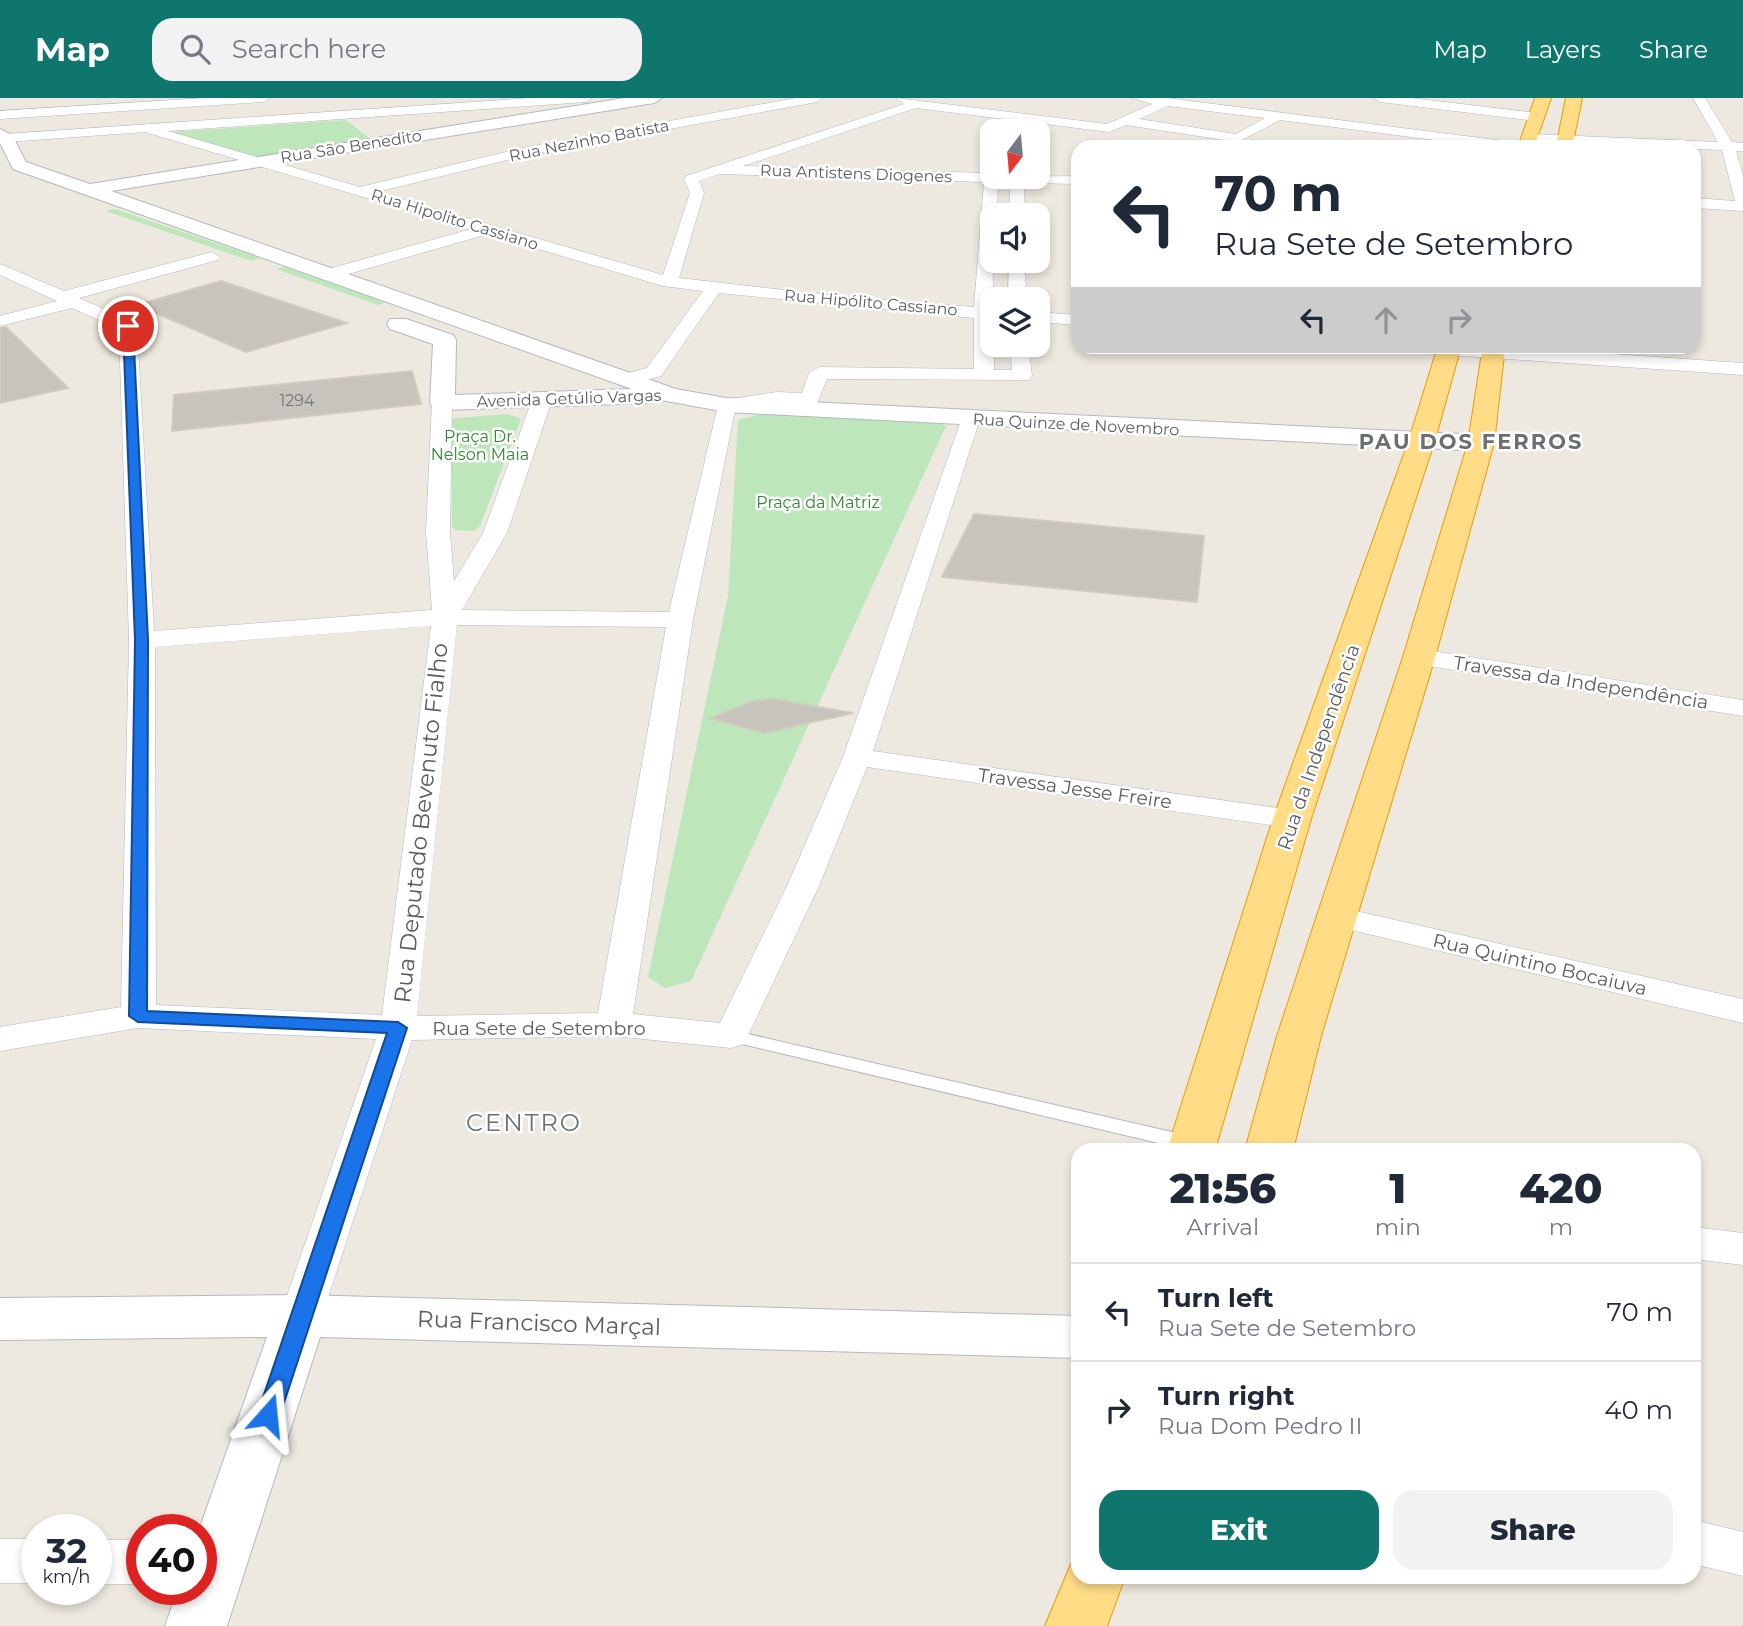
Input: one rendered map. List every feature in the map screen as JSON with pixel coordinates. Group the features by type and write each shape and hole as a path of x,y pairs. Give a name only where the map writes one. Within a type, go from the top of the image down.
{"highway":[{"path":"1527,140 1543,98"},
{"path":"1566,140 1574,98"},
{"name":"Rua da Independência","path":"1193,1143 1292,819 1422,440 1447,354"},
{"path":"1271,1143 1299,1036 1419,657 1481,443 1492,354"},
{"path":"1076,1626 1092,1584"}],"main road":[{"name":"Rua São Benedito","path":"62,195 654,98"},
{"name":"Avenida Getúlio Vargas","path":"3,136 9,167 89,190 671,395"},
{"path":"177,244 237,266"},
{"path":"381,318 444,340 442,403"},
{"path":"542,400 593,367"},
{"name":"Avenida Getúlio Vargas","path":"442,403 671,395"},
{"name":"Rua Quinze de Novembro","path":"671,395 726,405 1481,443"},
{"name":"Rua Francisco Marçal","path":"0,1319 301,1316 1071,1337"},
{"name":"Rua Deputado Bevenuto Fialho","path":"217,1544 301,1316"},
{"name":"Rua Deputado Bevenuto Fialho","path":"196,1626 201,1605"}],"street":[{"path":"0,115 124,102 263,98"},
{"name":"Rua São Benedito","path":"3,136 148,129 586,98"},
{"name":"Rua Nezinho Batista","path":"363,191 527,151 817,98"},
{"path":"1138,98 1282,112 1495,140"},
{"path":"1380,98 1537,117"},
{"path":"1699,98 1736,147 1743,203 1701,204"},
{"path":"669,282 697,193 691,179 909,101 1109,128 1166,102"},
{"path":"121,130 124,102"},
{"path":"1124,121 1238,138 1282,112"},
{"path":"362,113 393,140"},
{"path":"996,114 996,119"},
{"name":"Rua Hipolito Cassiano","path":"148,129 669,282 766,292"},
{"path":"1701,146 1736,147"},
{"name":"Rua Antistens Diogenes","path":"717,170 980,177"},
{"name":"Rua Antistens Diogenes","path":"1050,179 1071,180"},
{"path":"989,287 992,189"},
{"path":"331,274 488,229"},
{"path":"0,321 36,298 212,257"},
{"path":"0,269 36,298 128,326 142,640 138,1016"},
{"path":"628,379 654,372 713,288"},
{"name":"Rua Hipólito Cassiano","path":"766,292 980,307"},
{"path":"1050,308 1071,309"},
{"path":"1050,318 1071,319"},
{"path":"1546,354 1743,369"},
{"path":"1694,354 1743,357"},
{"path":"984,376 985,357"},
{"path":"614,1024 680,620 726,405 778,398 810,398 819,373 1021,376 1020,357"},
{"path":"444,617 495,533 542,400"},
{"path":"442,403 438,532 444,617"},
{"path":"731,1036 803,886 857,757 970,419"},
{"path":"142,640 444,617 680,620"},
{"name":"Rua Deputado Bevenuto Fialho","path":"301,1316 398,1028 444,617"},
{"name":"Travessa da Independência","path":"1419,657 1743,708"},
{"name":"Travessa Jesse Freire","path":"857,757 1292,819"},
{"name":"Rua Quintino Bocaiuva","path":"1338,917 1743,1010"},
{"name":"Rua Sete de Setembro","path":"0,1040 138,1016 398,1028 614,1024 731,1036"},
{"path":"1701,1244 1743,1249"},
{"path":"1701,1544 1743,1554"},
{"path":"0,1561 21,1561"}],"lane":[{"name":"Rua Sete de Setembro","path":"731,1036 1175,1143"}],"green space":[{"path":"346,120 369,138 254,157 171,132"},
{"path":"115,209 260,258 251,261 106,211"},
{"path":"285,267 388,302 378,305 276,269"},
{"name":"Praça Dr. Nelson Maia","path":"509,414 521,419 480,526 474,531 455,530 452,526 451,422 454,418"},
{"name":"Praça da Matriz","path":"761,414 936,422 946,426 691,981 665,988 648,977 728,596 738,420"}],"building":[{"path":"221,281 347,323 246,352 137,305"},
{"path":"6,327 68,388 0,403 0,328"},
{"path":"412,371 421,404 172,431 174,395"},
{"path":"974,514 1204,536 1197,602 942,577"},
{"path":"773,699 853,713 764,733 711,718 753,701"}],"district":[{"name":"PAU DOS FERROS","path":"1471,442"},
{"name":"CENTRO","path":"524,1123"}],"route":[{"path":"128,326 142,640 138,1016 398,1028 268,1415"}]}
